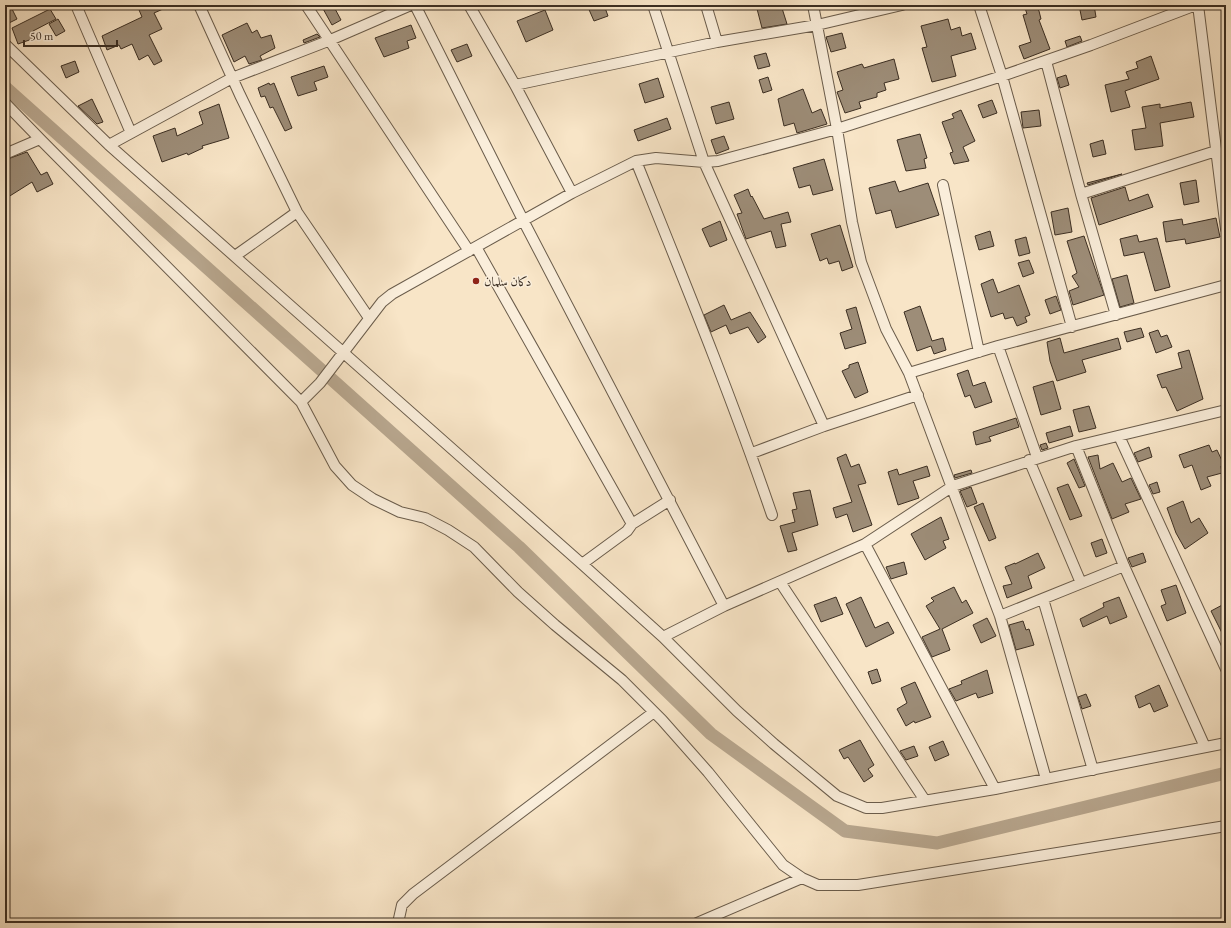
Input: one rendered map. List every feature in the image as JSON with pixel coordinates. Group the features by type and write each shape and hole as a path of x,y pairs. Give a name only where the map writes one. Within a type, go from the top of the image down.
{"street":[{"path":"76,5 131,133"},
{"path":"199,5 232,78 297,212 369,318"},
{"path":"306,5 328,40 473,249 632,524"},
{"path":"415,5 524,222 724,606"},
{"path":"469,5 516,85 572,193"},
{"path":"653,5 704,162 824,426"},
{"path":"706,5 717,42"},
{"path":"813,5 837,129 860,262 886,329 909,373 918,395 1000,616 1046,779"},
{"path":"516,85 717,42 817,25 902,5"},
{"path":"980,5 1002,76 1072,327"},
{"path":"301,402 320,383 382,302 392,294 524,222 572,193 636,161 670,158 704,162 729,159 837,129 1046,61 1197,5 1226,229"},
{"path":"109,145 232,78 328,40 404,6"},
{"path":"5,44 109,145 344,352 663,637 737,711 837,796 866,808 882,808 924,799 995,789 1226,743"},
{"path":"1046,61 1116,315"},
{"path":"5,103 301,402 335,466 352,485 373,499 400,512 425,518 448,530 474,547 555,626 622,680 654,712 708,772 782,865 802,878 818,885 858,885 1226,826"},
{"path":"5,154 40,139"},
{"path":"1082,194 1216,152"},
{"path":"636,161 713,350 752,454 772,515"},
{"path":"943,185 979,352"},
{"path":"235,256 297,212"},
{"path":"909,373 998,346 1226,285"},
{"path":"998,346 1033,459 1081,583"},
{"path":"752,454 824,426 918,395"},
{"path":"663,637 724,606 865,544 953,486 1076,446 1226,410"},
{"path":"1119,436 1226,669"},
{"path":"1076,446 1124,566 1205,747"},
{"path":"582,564 627,532 632,524 670,500"},
{"path":"865,544 995,789"},
{"path":"1000,616 1124,566"},
{"path":"780,582 924,799"},
{"path":"1043,598 1093,770"},
{"path":"398,923 402,905 413,894 654,712"},
{"path":"697,923 802,878"}],"building":[{"path":"5,5 10,5 17,19 5,25"},
{"path":"137,5 172,5 154,13 162,29 149,35 162,61 154,65 148,55 139,60 132,44 121,49 119,45 107,50 102,36 142,17"},
{"path":"321,5 333,5 341,20 332,25"},
{"path":"587,5 604,5 608,16 594,21"},
{"path":"756,5 781,5 787,24 762,28"},
{"path":"1024,5 1035,5 1039,11 1041,19 1039,20 1050,49 1024,59 1019,46 1031,42 1023,15 1027,14"},
{"path":"1079,5 1094,5 1096,17 1082,20"},
{"path":"50,9 56,19 33,31 35,38 18,44 12,28"},
{"path":"545,10 553,30 526,42 517,21"},
{"path":"58,19 65,31 56,36 49,24"},
{"path":"948,19 951,30 960,27 962,36 971,33 976,49 951,56 956,76 932,82 922,48 927,47 921,26"},
{"path":"247,23 252,33 257,30 261,38 271,35 275,48 260,56 262,60 249,64 245,56 234,62 222,35"},
{"path":"411,25 416,38 407,41 409,48 384,57 375,38"},
{"path":"842,33 846,48 831,52 826,37"},
{"path":"317,34 320,37 304,43 303,40"},
{"path":"1080,36 1082,41 1067,47 1065,41"},
{"path":"467,44 472,56 457,62 451,50"},
{"path":"766,53 770,66 758,69 754,56"},
{"path":"1151,56 1159,79 1125,91 1130,107 1111,112 1105,85 1129,79 1126,72 1138,68 1136,62"},
{"path":"894,59 899,79 884,83 886,90 877,93 877,97 859,102 861,108 845,113 837,92 843,90 837,72 862,64 864,68"},
{"path":"75,61 79,72 66,78 61,66"},
{"path":"324,66 328,77 314,82 317,90 298,96 291,77"},
{"path":"1066,75 1069,85 1060,88 1057,78"},
{"path":"768,77 772,90 763,93 759,80"},
{"path":"658,78 664,97 645,103 639,84"},
{"path":"269,83 270,85 274,83 292,128 285,131 273,107 270,108 265,96 261,97 258,88"},
{"path":"803,89 812,113 821,109 827,124 797,133 794,123 784,126 778,99"},
{"path":"92,99 103,122 97,124 78,106"},
{"path":"992,100 997,113 983,118 978,105"},
{"path":"729,102 734,119 716,124 711,107"},
{"path":"1191,102 1194,117 1160,123 1163,146 1135,150 1132,130 1146,128 1142,107 1160,104 1160,108"},
{"path":"219,104 229,138 202,146 203,148 188,155 187,153 162,162 153,136 175,128 177,136 203,124 199,112"},
{"path":"961,110 975,141 963,147 969,161 954,164 950,153 953,152 942,122 954,118 952,114"},
{"path":"1039,110 1041,126 1023,128 1021,112"},
{"path":"667,118 671,129 638,141 634,130"},
{"path":"920,134 927,158 924,159 926,168 906,171 897,140"},
{"path":"724,136 729,149 716,154 711,140"},
{"path":"1103,140 1106,154 1093,157 1090,144"},
{"path":"27,152 41,175 47,172 53,184 37,192 32,182 5,199 5,160"},
{"path":"824,159 833,190 813,195 810,185 799,188 793,168"},
{"path":"1122,174 1088,185 1087,183"},
{"path":"1196,180 1199,202 1184,205 1180,183"},
{"path":"895,181 899,192 928,183 939,215 896,228 891,210 876,214 869,188"},
{"path":"1125,187 1129,201 1148,194 1153,207 1099,225 1091,198"},
{"path":"748,189 764,219 788,212 791,222 781,224 786,246 776,248 771,231 746,239 737,214 742,213 734,195"},
{"path":"1068,208 1072,232 1055,235 1051,212"},
{"path":"1216,218 1220,237 1186,244 1185,239 1166,242 1163,222 1182,219 1183,225"},
{"path":"720,221 727,240 710,247 702,229"},
{"path":"840,225 853,267 842,271 839,261 829,264 827,258 820,261 811,234"},
{"path":"990,231 994,246 979,250 975,236"},
{"path":"1137,235 1139,242 1157,238 1170,287 1155,291 1144,252 1124,256 1120,239"},
{"path":"1084,236 1104,295 1073,305 1069,291 1079,287 1072,276 1077,273 1067,241"},
{"path":"1026,237 1030,253 1019,256 1015,240"},
{"path":"1029,260 1034,273 1023,277 1018,263"},
{"path":"1127,275 1134,303 1120,307 1112,279"},
{"path":"993,279 998,293 1019,285 1030,315 1025,317 1027,322 1017,326 1013,317 1005,319 1003,313 991,317 981,284"},
{"path":"1056,296 1061,310 1050,314 1045,300"},
{"path":"724,305 731,320 750,312 766,337 758,343 748,327 730,334 726,325 711,332 704,315"},
{"path":"920,306 932,341 943,338 946,350 934,354 931,346 917,351 904,312"},
{"path":"856,307 866,343 845,349 840,333 852,329 846,310"},
{"path":"1141,328 1144,337 1127,342 1124,332"},
{"path":"1158,330 1161,337 1167,335 1172,347 1156,353 1149,333"},
{"path":"1060,338 1064,353 1118,338 1121,349 1082,360 1086,372 1057,381 1050,361 1047,342"},
{"path":"1189,350 1203,399 1177,411 1166,387 1162,388 1157,375 1182,368 1178,353"},
{"path":"858,362 868,392 855,398 842,371 849,368 849,365"},
{"path":"968,370 973,386 985,382 992,402 975,408 970,395 965,397 957,374"},
{"path":"1053,381 1061,409 1041,415 1033,387"},
{"path":"1089,406 1096,428 1079,432 1073,410"},
{"path":"1016,418 1019,427 989,437 991,441 976,445 973,432"},
{"path":"1070,426 1073,436 1049,443 1046,433"},
{"path":"1046,443 1048,448 1042,450 1040,445"},
{"path":"1209,445 1212,452 1217,450 1224,465 1221,466 1222,473 1207,477 1211,486 1201,490 1192,465 1184,468 1179,455"},
{"path":"1149,447 1152,457 1138,462 1134,453"},
{"path":"846,454 851,467 859,464 866,483 858,485 872,525 853,532 847,514 836,518 833,508 852,502 837,458"},
{"path":"1098,455 1100,469 1113,463 1122,482 1131,478 1141,499 1125,504 1129,512 1112,519 1088,457"},
{"path":"1074,459 1085,486 1079,488 1067,463"},
{"path":"927,466 930,476 913,481 919,498 898,505 888,472 897,469 899,475"},
{"path":"971,470 972,473 955,478 954,475"},
{"path":"1157,482 1160,492 1153,494 1149,485"},
{"path":"1068,484 1082,516 1070,520 1057,488"},
{"path":"971,487 977,503 967,507 960,491"},
{"path":"810,490 818,525 792,533 797,550 788,552 780,526 795,522 792,510 797,509 793,493"},
{"path":"1183,501 1191,523 1199,518 1208,533 1185,549 1176,533 1167,508"},
{"path":"983,503 996,538 989,541 974,507"},
{"path":"941,517 949,539 943,541 946,548 925,560 911,534"},
{"path":"1102,539 1107,553 1096,557 1091,543"},
{"path":"1038,553 1045,568 1028,576 1032,588 1007,598 1003,586 1012,584 1005,567"},
{"path":"1143,553 1146,562 1132,567 1128,558"},
{"path":"904,562 907,574 891,579 886,567"},
{"path":"1176,585 1186,613 1167,621 1161,606 1166,604 1161,590"},
{"path":"954,587 962,603 966,600 973,613 942,629 950,650 932,657 922,637 940,629 926,606 934,601 931,598"},
{"path":"836,597 843,614 821,622 814,605"},
{"path":"861,597 875,628 888,622 894,633 866,647 846,604"},
{"path":"1119,597 1127,617 1110,624 1107,616 1083,627 1080,619 1104,607 1103,603"},
{"path":"1226,603 1226,641 1211,611"},
{"path":"987,618 996,636 981,643 973,625"},
{"path":"1023,621 1026,630 1029,629 1034,645 1016,650 1009,625"},
{"path":"877,669 881,681 872,684 868,672"},
{"path":"987,670 993,693 978,698 976,693 956,701 949,689 962,684 961,681"},
{"path":"915,682 931,717 915,723 914,721 906,726 897,709 907,703 901,688"},
{"path":"1159,685 1168,706 1154,712 1150,703 1139,708 1135,696"},
{"path":"1086,694 1091,706 1082,709 1078,697"},
{"path":"860,740 874,765 868,769 873,776 864,782 848,757 844,759 839,750"},
{"path":"943,741 949,755 935,761 929,747"},
{"path":"914,746 918,756 906,760 900,751"}],"waterway":[{"path":"5,87 519,547 711,734 845,831 937,843 1226,773"}],"place":[{"name":"دكان سلمان","path":"476,281"}]}
